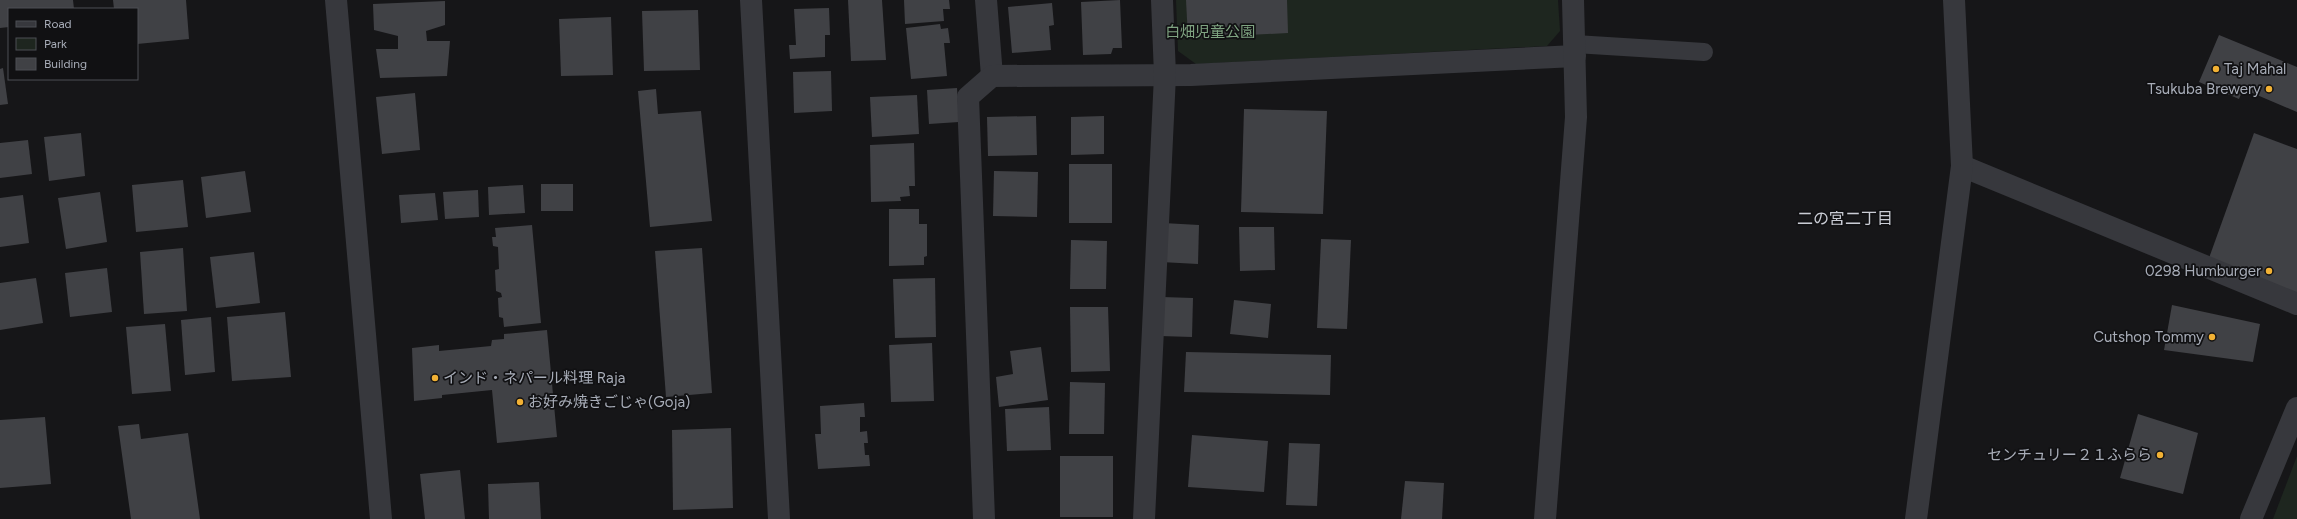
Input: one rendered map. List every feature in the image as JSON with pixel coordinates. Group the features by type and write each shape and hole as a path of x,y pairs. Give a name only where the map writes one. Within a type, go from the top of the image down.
{"street":[{"path":"336,0 381,519"},
{"path":"751,0 780,519"},
{"path":"986,0 992,76"},
{"path":"1144,519 1165,75 1162,0"},
{"path":"1545,519 1576,116 1573,0"},
{"path":"1916,519 1962,166 1954,0"},
{"path":"984,519 968,97 992,76 1165,75 1575,50"},
{"path":"1962,166 2297,304"},
{"path":"2251,519 2297,408"}],"lane":[{"path":"1575,50 1704,52"}],"green space":[{"name":"白畑児童公園","path":"1176,0 1558,0 1560,31 1547,46 1196,64 1178,51"},
{"path":"2297,456 2297,519 2273,519"}],"building":[{"path":"0,0 73,0 74,8 8,8 8,27 0,28"},
{"path":"113,0 186,0 189,39 138,44 138,8 114,8"},
{"path":"848,0 882,0 886,60 851,61"},
{"path":"904,0 949,0 950,9 943,9 944,21 905,24"},
{"path":"1120,0 1122,48 1113,48 1111,54 1083,55 1081,2"},
{"path":"1186,0 1287,0 1288,33 1188,38"},
{"path":"445,1 445,25 426,31 427,41 450,41 447,76 380,78 376,49 398,49 398,36 374,30 373,4"},
{"path":"1052,3 1054,25 1049,26 1051,50 1012,53 1008,7"},
{"path":"829,8 830,35 825,35 825,57 790,59 789,45 796,45 794,9"},
{"path":"698,10 700,70 644,71 642,11"},
{"path":"611,17 613,75 561,76 559,19"},
{"path":"940,24 941,29 948,28 950,43 944,43 947,76 911,79 906,28"},
{"path":"2219,35 2297,67 2297,112 2243,89 2239,99 2199,82"},
{"path":"3,68 8,104 0,105 0,69"},
{"path":"831,71 832,111 794,113 793,72"},
{"path":"957,88 959,122 929,124 927,90"},
{"path":"656,89 658,114 701,111 712,221 650,227 638,91"},
{"path":"415,93 420,150 382,154 376,97"},
{"path":"917,95 919,134 872,137 870,97"},
{"path":"1244,109 1327,111 1323,214 1241,212"},
{"path":"1036,116 1037,155 988,156 987,117"},
{"path":"1104,116 1104,154 1071,155 1071,117"},
{"path":"81,133 85,176 49,181 44,137"},
{"path":"2254,133 2297,149 2297,297 2209,258"},
{"path":"28,140 32,174 0,178 0,143"},
{"path":"914,143 915,186 909,186 910,196 900,197 901,201 871,202 870,145"},
{"path":"1069,164 1112,164 1112,223 1069,223"},
{"path":"245,171 251,212 206,218 201,177"},
{"path":"994,171 1038,172 1037,217 993,216"},
{"path":"183,180 188,227 136,232 132,185"},
{"path":"541,184 573,184 573,211 541,211"},
{"path":"523,185 525,213 489,215 488,187"},
{"path":"478,190 479,217 445,219 443,192"},
{"path":"100,192 107,242 66,249 58,198"},
{"path":"435,193 438,220 401,223 399,195"},
{"path":"23,195 29,243 0,247 0,198"},
{"path":"889,209 919,209 919,224 927,224 927,256 924,257 924,265 889,266"},
{"path":"1163,223 1199,225 1198,264 1161,262"},
{"path":"532,225 541,323 504,327 503,318 499,317 498,298 502,297 501,293 496,291 495,270 499,269 498,247 493,246 492,237 496,237 495,228"},
{"path":"1239,227 1274,227 1275,270 1240,271"},
{"path":"1321,239 1351,240 1347,329 1317,328"},
{"path":"1071,240 1107,241 1106,289 1070,289"},
{"path":"183,248 187,311 144,314 140,252"},
{"path":"702,248 712,393 666,397 655,251"},
{"path":"254,252 260,303 216,308 210,257"},
{"path":"107,268 112,312 70,317 65,273"},
{"path":"36,278 43,323 0,330 0,283"},
{"path":"935,278 936,337 895,338 893,279"},
{"path":"1162,297 1193,298 1192,337 1160,336"},
{"path":"1234,300 1271,304 1268,338 1230,334"},
{"name":"Cutshop Tommy","path":"2172,305 2260,324 2253,362 2164,350"},
{"path":"1070,307 1108,307 1110,371 1071,372"},
{"path":"285,312 291,377 232,381 227,317"},
{"path":"211,317 215,372 185,375 181,320"},
{"path":"165,324 171,391 132,394 126,327"},
{"path":"547,330 557,437 497,443 492,390 442,395 442,398 414,401 412,348 439,345 439,351 491,346 492,340 504,339 504,334"},
{"path":"932,343 934,401 891,402 889,345"},
{"path":"1041,347 1048,400 999,407 996,377 1013,374 1010,351"},
{"path":"1186,352 1331,355 1330,395 1184,392"},
{"path":"1070,382 1105,383 1104,434 1069,434"},
{"path":"864,403 865,417 860,417 860,432 867,431 868,443 864,443 865,455 869,455 870,466 818,469 815,434 821,434 820,406"},
{"path":"1049,407 1051,450 1007,451 1005,409"},
{"name":"センチュリー２１ふらら","path":"2138,414 2198,433 2183,494 2120,478"},
{"path":"45,417 51,484 0,488 0,420"},
{"path":"139,424 141,439 188,433 200,519 131,519 118,426"},
{"path":"731,428 733,508 673,510 672,430"},
{"path":"1192,435 1268,441 1264,492 1188,487"},
{"path":"1289,443 1320,444 1317,506 1286,505"},
{"path":"1060,456 1113,456 1113,517 1060,517"},
{"path":"460,470 465,519 425,519 420,474"},
{"path":"1405,481 1444,483 1442,519 1401,519"},
{"path":"539,482 541,519 489,519 488,484"}],"place":[{"name":"Taj Mahal","path":"2216,69"},
{"name":"Tsukuba Brewery","path":"2269,89"},
{"name":"0298 Humburger","path":"2269,271"},
{"name":"Cutshop Tommy","path":"2212,337"},
{"name":"インド・ネパール料理 Raja","path":"435,378"},
{"name":"お好み焼きごじゃ(Goja)","path":"520,402"},
{"name":"センチュリー２１ふらら","path":"2160,455"}],"district":[{"name":"二の宮二丁目","path":"1845,218"}]}
